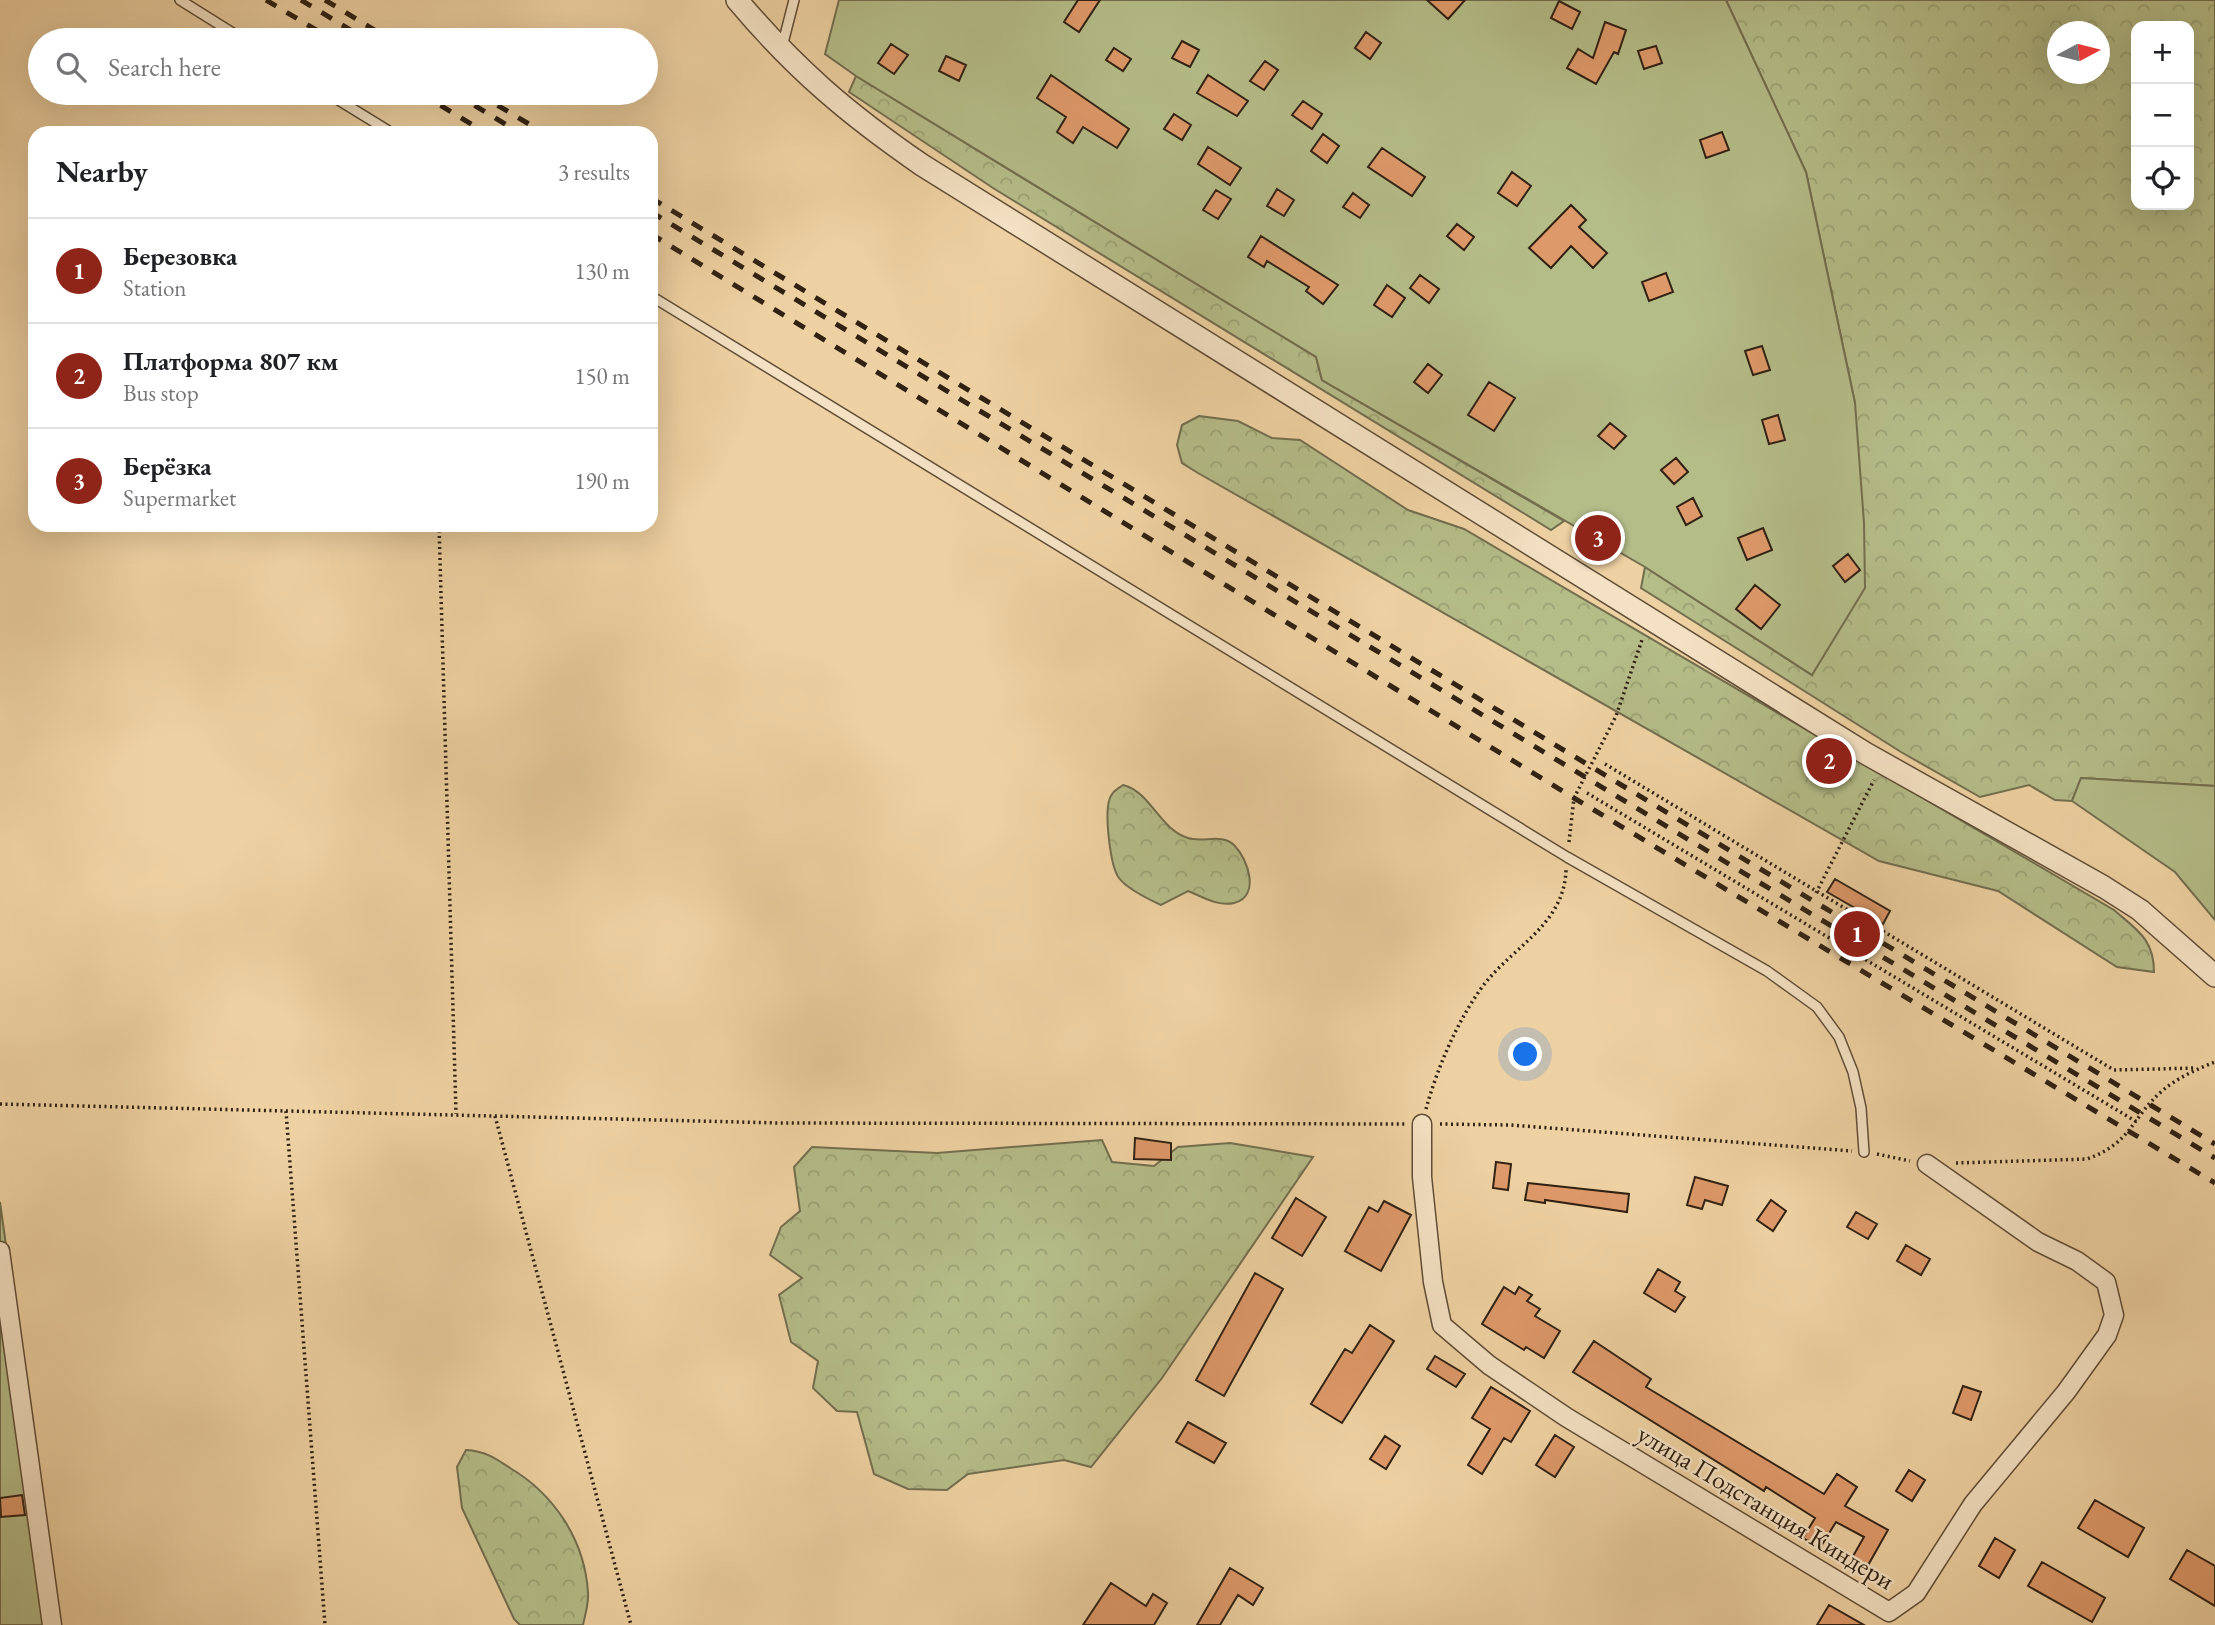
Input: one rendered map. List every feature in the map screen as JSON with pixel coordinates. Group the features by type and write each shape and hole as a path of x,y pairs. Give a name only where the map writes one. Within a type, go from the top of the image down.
{"street":[{"path":"737,0 781,52 848,114 922,165 1883,763 2122,898 2159,926 2215,976"},
{"name":"улица Подстанция Киндери","path":"1422,1124 1423,1190 1433,1282 1442,1325 1489,1365 1566,1417 1889,1612 1916,1593 1973,1504 2108,1335 2114,1315 2106,1282 2077,1261 2038,1242 1927,1164"},
{"path":"0,1251 52,1625"}],"lane":[{"path":"180,0 225,28"},
{"path":"781,52 794,0"},
{"path":"346,105 381,126"},
{"path":"658,300 1567,857 1767,971 1817,1007 1839,1037 1853,1072 1861,1108 1864,1152"}],"path":[{"path":"439,532 456,1115"},
{"path":"1422,1124 1432,1089 1480,989 1550,920 1565,889 1574,798 1616,716 1649,619"},
{"path":"1816,893 1883,763"},
{"path":"1605,764 2114,1070 2198,1068"},
{"path":"1587,793 2137,1122"},
{"path":"0,1104 780,1123 1510,1125 1864,1152 1927,1164 2087,1159 2117,1144 2163,1091 2198,1068 2215,1062"},
{"path":"286,1111 325,1625"},
{"path":"495,1116 631,1625"}],"green space":[{"path":"839,0 1726,0 1806,172 1855,403 1864,523 1865,588 1812,675 1645,567 1322,380 1316,357 856,76 825,54"},
{"path":"1726,0 2215,0 2215,786 2081,778 2072,801 2055,800 2029,785 1980,797 1901,752 1641,588 1645,567 1812,675 1855,403 1806,172"},
{"path":"856,76 1316,357 1322,380 1564,521 1551,530 993,188 849,92"},
{"path":"1199,416 1238,421 1272,438 1300,440 1408,510 1464,529 2114,910 2143,936 2151,951 2154,972 2117,967 1998,891 1879,861 1198,473 1182,463 1177,445 1182,425"},
{"path":"2081,778 2215,786 2215,920 2175,872 2072,801"},
{"path":"1123,785 1141,795 1178,833 1194,839 1229,841 1234,845 1244,859 1249,877 1250,885 1242,899 1222,904 1188,891 1161,905 1123,882 1113,863 1108,818 1111,795"},
{"path":"1102,1140 1112,1162 1154,1166 1178,1147 1230,1143 1313,1157 1162,1378 1091,1467 1064,1460 968,1474 947,1490 908,1489 874,1474 857,1412 837,1411 813,1388 818,1361 791,1342 779,1295 802,1278 770,1255 781,1227 800,1211 794,1167 812,1147 937,1153"},
{"path":"0,1202 58,1625 0,1625"},
{"path":"466,1450 490,1456 526,1479 553,1505 564,1520 574,1537 586,1573 588,1597 583,1625 520,1625 514,1619 462,1508 457,1467"}],"building":[{"path":"1078,0 1100,0 1079,32 1064,22"},
{"path":"1427,0 1465,0 1448,19"},
{"path":"1559,1 1580,12 1572,29 1551,18"},
{"path":"1605,22 1626,30 1618,54 1614,52 1596,84 1567,68 1578,49 1593,58"},
{"path":"1366,32 1381,43 1370,59 1355,48"},
{"path":"1182,41 1199,50 1190,67 1172,58"},
{"path":"891,44 908,55 894,74 878,63"},
{"path":"1656,46 1662,63 1644,69 1638,51"},
{"path":"1114,48 1131,59 1123,71 1106,60"},
{"path":"946,56 966,65 959,81 939,71"},
{"path":"1265,61 1278,70 1264,90 1250,81"},
{"path":"1051,75 1129,129 1117,148 1083,127 1073,143 1057,132 1066,117 1037,98"},
{"path":"1208,75 1248,101 1237,116 1197,93"},
{"path":"1303,101 1322,114 1312,129 1292,115"},
{"path":"1174,114 1191,125 1182,140 1164,129"},
{"path":"1722,132 1729,150 1706,158 1700,140"},
{"path":"1323,134 1339,146 1327,163 1311,151"},
{"path":"1208,147 1241,168 1230,185 1198,164"},
{"path":"1382,148 1425,177 1412,196 1368,167"},
{"path":"1512,172 1531,186 1517,206 1498,193"},
{"path":"1277,189 1294,200 1284,216 1267,206"},
{"path":"1216,190 1231,199 1218,219 1203,210"},
{"path":"1353,193 1369,205 1360,218 1343,207"},
{"path":"1571,205 1586,220 1579,227 1607,253 1593,268 1571,246 1551,268 1529,248"},
{"path":"1457,224 1474,237 1464,250 1447,236"},
{"path":"1261,236 1338,285 1323,304 1306,291 1309,287 1267,261 1264,267 1248,257"},
{"path":"1666,273 1673,292 1649,301 1642,282"},
{"path":"1420,275 1439,289 1429,303 1410,288"},
{"path":"1387,285 1405,298 1392,317 1374,305"},
{"path":"1762,346 1770,370 1753,375 1745,351"},
{"path":"1428,364 1442,375 1428,393 1414,382"},
{"path":"1489,382 1515,398 1494,431 1468,415"},
{"path":"1778,415 1785,440 1769,444 1762,420"},
{"path":"1610,423 1626,436 1614,449 1598,436"},
{"path":"1676,458 1688,472 1674,484 1661,470"},
{"path":"1693,498 1702,516 1686,525 1677,507"},
{"path":"1763,528 1772,550 1747,560 1738,538"},
{"path":"1848,554 1860,570 1845,582 1833,566"},
{"path":"1755,585 1780,605 1761,629 1736,609"},
{"path":"1835,879 1890,911 1883,924 1827,892"},
{"path":"1135,1138 1171,1143 1171,1160 1134,1159"},
{"path":"1496,1162 1511,1164 1508,1190 1493,1188"},
{"path":"1695,1177 1728,1186 1722,1205 1705,1200 1702,1209 1687,1205"},
{"path":"1528,1183 1629,1194 1627,1212 1545,1200 1545,1203 1525,1200"},
{"path":"1296,1198 1326,1217 1302,1256 1272,1238"},
{"path":"1771,1200 1786,1211 1773,1231 1757,1220"},
{"path":"1384,1201 1411,1215 1381,1271 1345,1251 1369,1207 1378,1212"},
{"path":"1856,1212 1877,1224 1868,1239 1847,1227"},
{"path":"1906,1245 1930,1259 1921,1275 1897,1261"},
{"path":"1658,1269 1680,1282 1675,1291 1685,1297 1675,1312 1644,1293"},
{"path":"1255,1273 1283,1289 1224,1396 1196,1380"},
{"path":"1504,1287 1515,1294 1519,1287 1532,1295 1527,1301 1540,1309 1535,1316 1560,1331 1544,1358 1526,1347 1524,1350 1482,1324"},
{"path":"1370,1325 1394,1341 1342,1423 1311,1404 1345,1349 1352,1353"},
{"path":"1594,1341 1651,1379 1646,1387 1824,1494 1837,1474 1857,1487 1845,1506 1888,1530 1867,1567 1852,1558 1864,1537 1836,1522 1820,1548 1803,1538 1815,1518 1766,1487 1764,1491 1573,1372"},
{"path":"1435,1356 1465,1374 1456,1387 1427,1369"},
{"path":"1963,1386 1981,1392 1971,1420 1953,1413"},
{"path":"1491,1387 1530,1411 1511,1442 1504,1438 1482,1474 1468,1465 1490,1429 1472,1418"},
{"path":"1188,1422 1226,1443 1214,1463 1176,1442"},
{"path":"1555,1435 1574,1447 1555,1477 1536,1465"},
{"path":"1385,1436 1400,1446 1386,1469 1370,1459"},
{"path":"1909,1470 1925,1480 1912,1501 1896,1491"},
{"path":"22,1495 25,1515 1,1517 0,1498"},
{"path":"2095,1500 2144,1528 2128,1557 2078,1528"},
{"path":"1995,1538 2015,1550 1999,1578 1979,1566"},
{"path":"2187,1550 2215,1566 2215,1606 2170,1579"},
{"path":"2042,1562 2105,1598 2092,1622 2028,1586"},
{"path":"1230,1568 1263,1588 1253,1605 1238,1595 1220,1625 1197,1625"},
{"path":"1111,1583 1146,1606 1153,1594 1167,1603 1154,1625 1083,1625"},
{"path":"1829,1605 1864,1625 1817,1625"}],"railway":[{"path":"266,0 313,28"},
{"path":"301,0 347,28"},
{"path":"325,0 371,28"},
{"path":"440,105 474,126"},
{"path":"474,105 508,126"},
{"path":"497,105 532,126"},
{"path":"658,202 2215,1144"},
{"path":"658,216 2215,1158"},
{"path":"658,238 1574,798 2215,1183"}],"place":[{"name":"Берёзка","path":"1598,538"},
{"name":"Платформа 807 км","path":"1829,761"},
{"name":"Березовка","path":"1857,934"}]}
